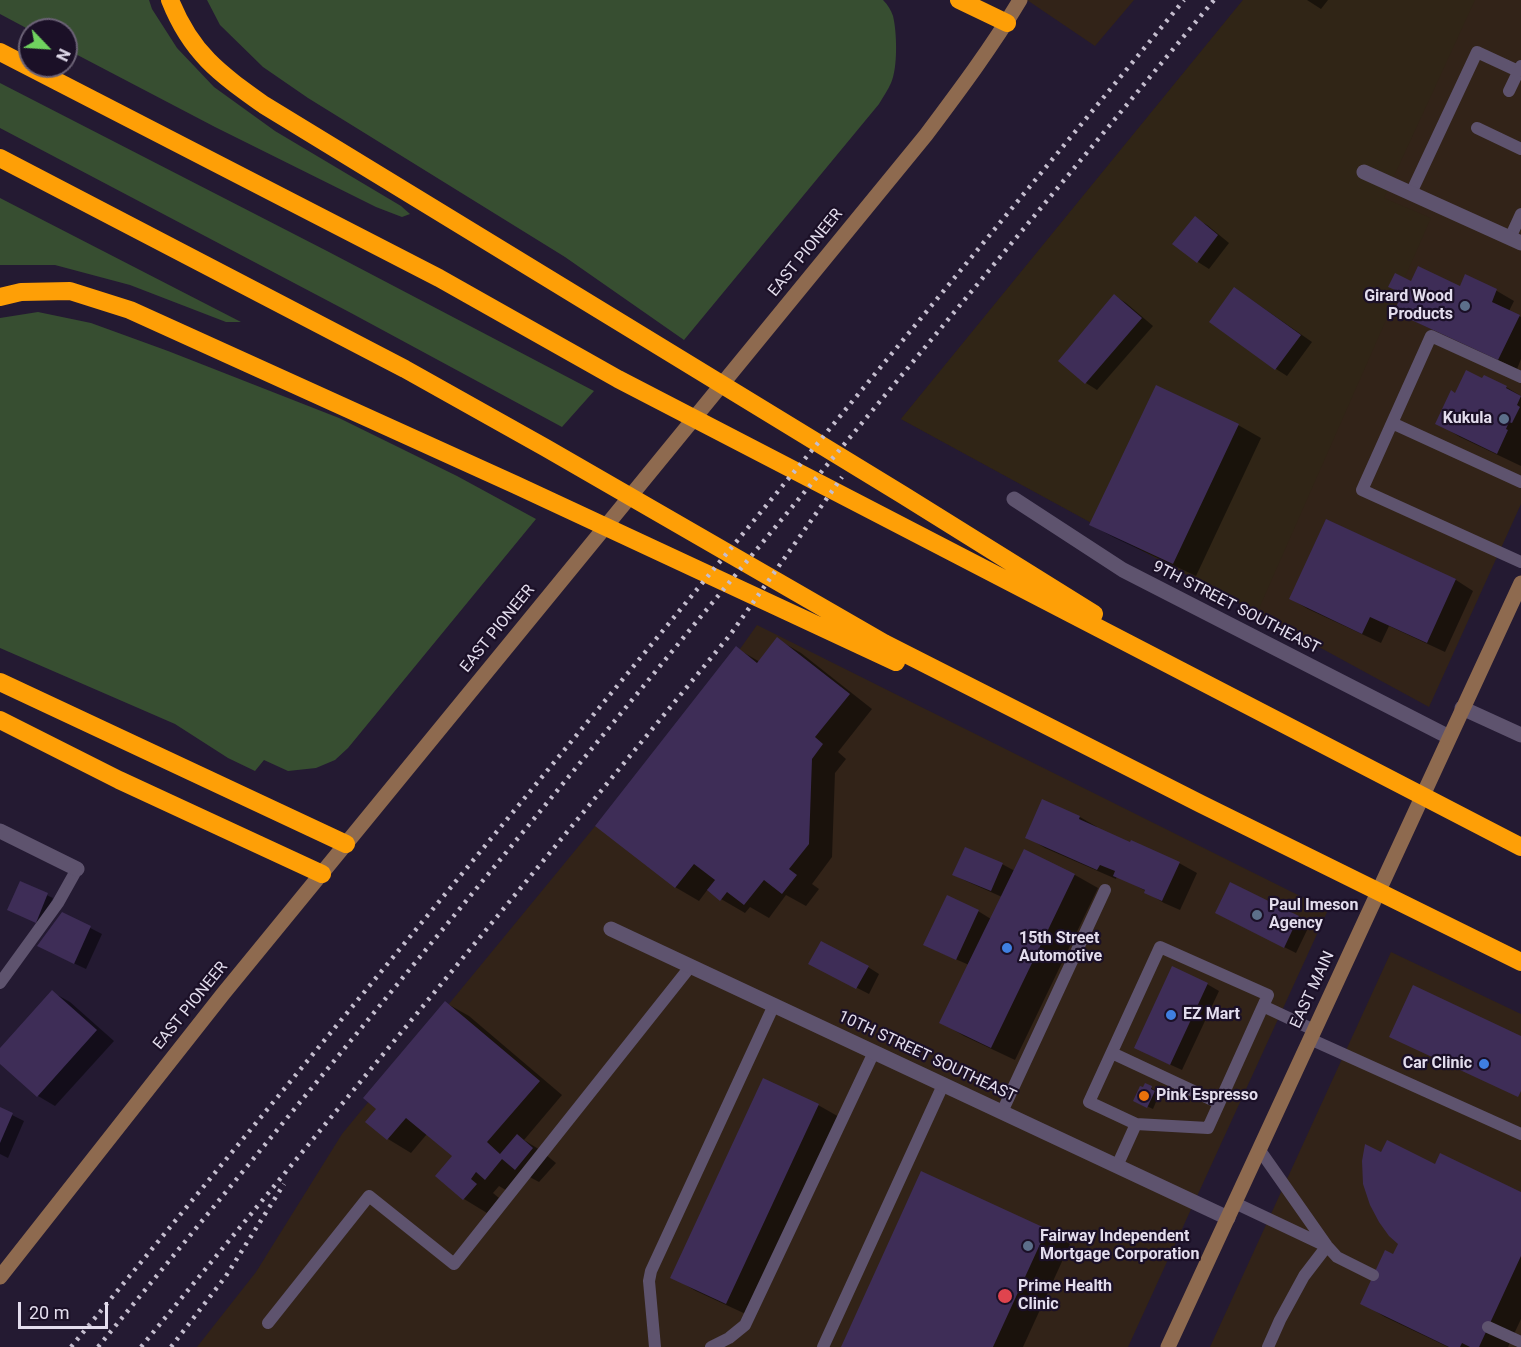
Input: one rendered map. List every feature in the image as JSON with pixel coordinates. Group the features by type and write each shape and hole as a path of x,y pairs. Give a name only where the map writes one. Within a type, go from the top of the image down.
{"highway":[{"path":"170,0 187,36 202,56 274,111 903,495 1207,685"},
{"path":"959,0 1006,23"},
{"path":"0,52 439,278 618,379 1521,847"},
{"path":"0,158 405,369 884,643 1201,804 1521,962"},
{"path":"0,297 21,292 70,291 130,310 516,485 1201,804"},
{"path":"0,682 346,844"},
{"path":"0,720 119,780 322,874"}],"main road":[{"name":"EAST PIONEER","path":"0,1277 223,994 926,135 971,74 1020,0"},
{"name":"EAST MAIN","path":"1168,1347 1462,708 1516,608 1521,583"}],"street":[{"path":"1364,172 1515,240"},
{"name":"9TH STREET SOUTHEAST","path":"1014,499 1123,570 1449,737"},
{"path":"1462,708 1521,735"},
{"path":"0,831 77,868"},
{"name":"10TH STREET SOUTHEAST","path":"611,929 1228,1218"}],"lane":[{"path":"1411,193 1477,52 1520,68 1509,91"},
{"path":"1477,128 1521,149"},
{"path":"1515,240 1521,214"},
{"path":"1521,377 1431,336 1362,490 1521,562"},
{"path":"1392,423 1521,482"},
{"path":"0,983 58,903 77,868"},
{"path":"1002,1112 1105,890"},
{"path":"1160,946 1268,995 1263,1006 1208,1128 1136,1124 1089,1102 1160,946"},
{"path":"268,1323 369,1196 454,1264 690,967"},
{"path":"655,1347 649,1281 651,1271 774,1005"},
{"path":"1263,1006 1312,1034 1521,1134"},
{"path":"711,1347 729,1338 745,1326 874,1052"},
{"path":"1112,1053 1219,1103"},
{"path":"823,1347 944,1085"},
{"path":"1117,1166 1136,1124"},
{"path":"1259,1149 1327,1246 1337,1257 1373,1275"},
{"path":"1234,1203 1327,1246"},
{"path":"1268,1347 1304,1276 1327,1246"},
{"path":"1488,1327 1521,1342"}],"shaded area":[{"path":"1027,0 1134,0 1095,46"},
{"name":"Girard Wood Products","path":"1243,0 1521,0 1521,504 1429,707 901,419"},
{"name":"Girard Wood Products","path":"1243,0 1475,0 1384,198 1431,218 1257,613 901,419"},
{"path":"757,625 1328,910 1128,1347 197,1347 256,1272 342,1134 735,656"},
{"path":"1391,952 1521,1014 1521,1347 1210,1347"}],"green space":[{"path":"0,0 149,0 152,9 177,48 214,87 275,131 401,206 410,214 402,217 376,207 78,55 78,18 18,18 18,24 0,14"},
{"path":"207,0 883,0 893,16 896,59 891,83 879,104 684,340 565,257 308,98 263,67 220,25"},
{"path":"0,83 594,391 562,427 0,128"},
{"path":"0,198 241,322 226,322 130,285 55,265 0,265"},
{"path":"38,312 91,323 339,418 457,476 536,519 348,748 335,760 316,768 288,771 264,760 255,771 228,758 175,724 0,648 0,318"}],"building":[{"path":"1195,216 1218,235 1197,263 1172,244"},
{"path":"1418,266 1460,286 1465,274 1497,289 1492,302 1520,315 1498,360 1394,312 1402,293 1388,287 1395,273 1411,281"},
{"path":"1234,287 1301,335 1275,370 1209,322"},
{"path":"1114,294 1142,318 1085,384 1058,361"},
{"path":"1466,370 1482,378 1484,375 1521,396 1517,405 1520,407 1512,423 1509,422 1506,429 1508,430 1497,454 1435,424 1451,390 1455,393"},
{"path":"1156,385 1239,424 1173,564 1089,525"},
{"path":"1326,519 1456,579 1427,643 1370,617 1362,634 1289,599"},
{"path":"777,637 850,694 815,737 823,744 812,759 809,844 789,869 797,875 782,894 764,880 744,905 727,892 720,901 707,890 715,880 694,864 675,888 595,826 736,646 757,663"},
{"path":"1042,799 1080,816 1079,819 1180,862 1162,901 1144,893 1145,890 1113,876 1115,871 1100,865 1097,870 1025,838"},
{"path":"965,847 1003,863 991,891 952,875"},
{"name":"15th Street Automotive","path":"1024,849 1075,874 991,1048 939,1023"},
{"path":"20,881 48,893 36,923 7,910"},
{"name":"Paul Imeson Agency","path":"1230,882 1299,916 1284,948 1215,913"},
{"path":"947,895 979,910 956,960 923,945"},
{"path":"62,912 91,926 74,964 37,946"},
{"path":"821,941 869,966 856,989 808,964"},
{"name":"EZ Mart","path":"1172,966 1208,983 1170,1065 1134,1048"},
{"name":"Car Clinic","path":"1413,985 1521,1036 1521,1091 1518,1097 1389,1037"},
{"path":"52,990 97,1030 37,1097 0,1064 0,1048"},
{"path":"445,1001 540,1081 487,1142 500,1154 517,1134 533,1148 515,1170 502,1159 485,1180 476,1172 471,1179 477,1184 463,1200 435,1176 452,1156 406,1118 387,1140 365,1122 376,1109 363,1098"},
{"path":"763,1078 819,1104 726,1304 670,1278"},
{"name":"Pink Espresso","path":"1145,1083 1152,1086 1151,1089 1155,1091 1147,1108 1133,1101 1140,1086 1143,1087"},
{"path":"0,1107 13,1113 0,1143"},
{"path":"1387,1140 1435,1164 1440,1153 1521,1192 1521,1256 1479,1347 1470,1347 1462,1343 1460,1347 1449,1347 1360,1304 1385,1250 1393,1254 1398,1244 1379,1222 1363,1184 1362,1161 1365,1144 1381,1152"},
{"path":"921,1171 1047,1229 993,1347 841,1347"}],"railway":[{"path":"71,1347 1184,0"},
{"path":"98,1347 1214,0"},
{"path":"141,1347 730,635 842,477"},
{"path":"171,1347 226,1276 284,1184"}],"place":[{"name":"Girard Wood Products","path":"1465,306"},
{"name":"Kukula","path":"1504,419"},
{"name":"Paul Imeson Agency","path":"1257,915"},
{"name":"15th Street Automotive","path":"1007,948"},
{"name":"EZ Mart","path":"1171,1015"},
{"name":"Car Clinic","path":"1484,1064"},
{"name":"Pink Espresso","path":"1144,1096"},
{"name":"Fairway Independent Mortgage Corporation","path":"1028,1246"},
{"name":"Prime Health Clinic","path":"1005,1296"}]}
